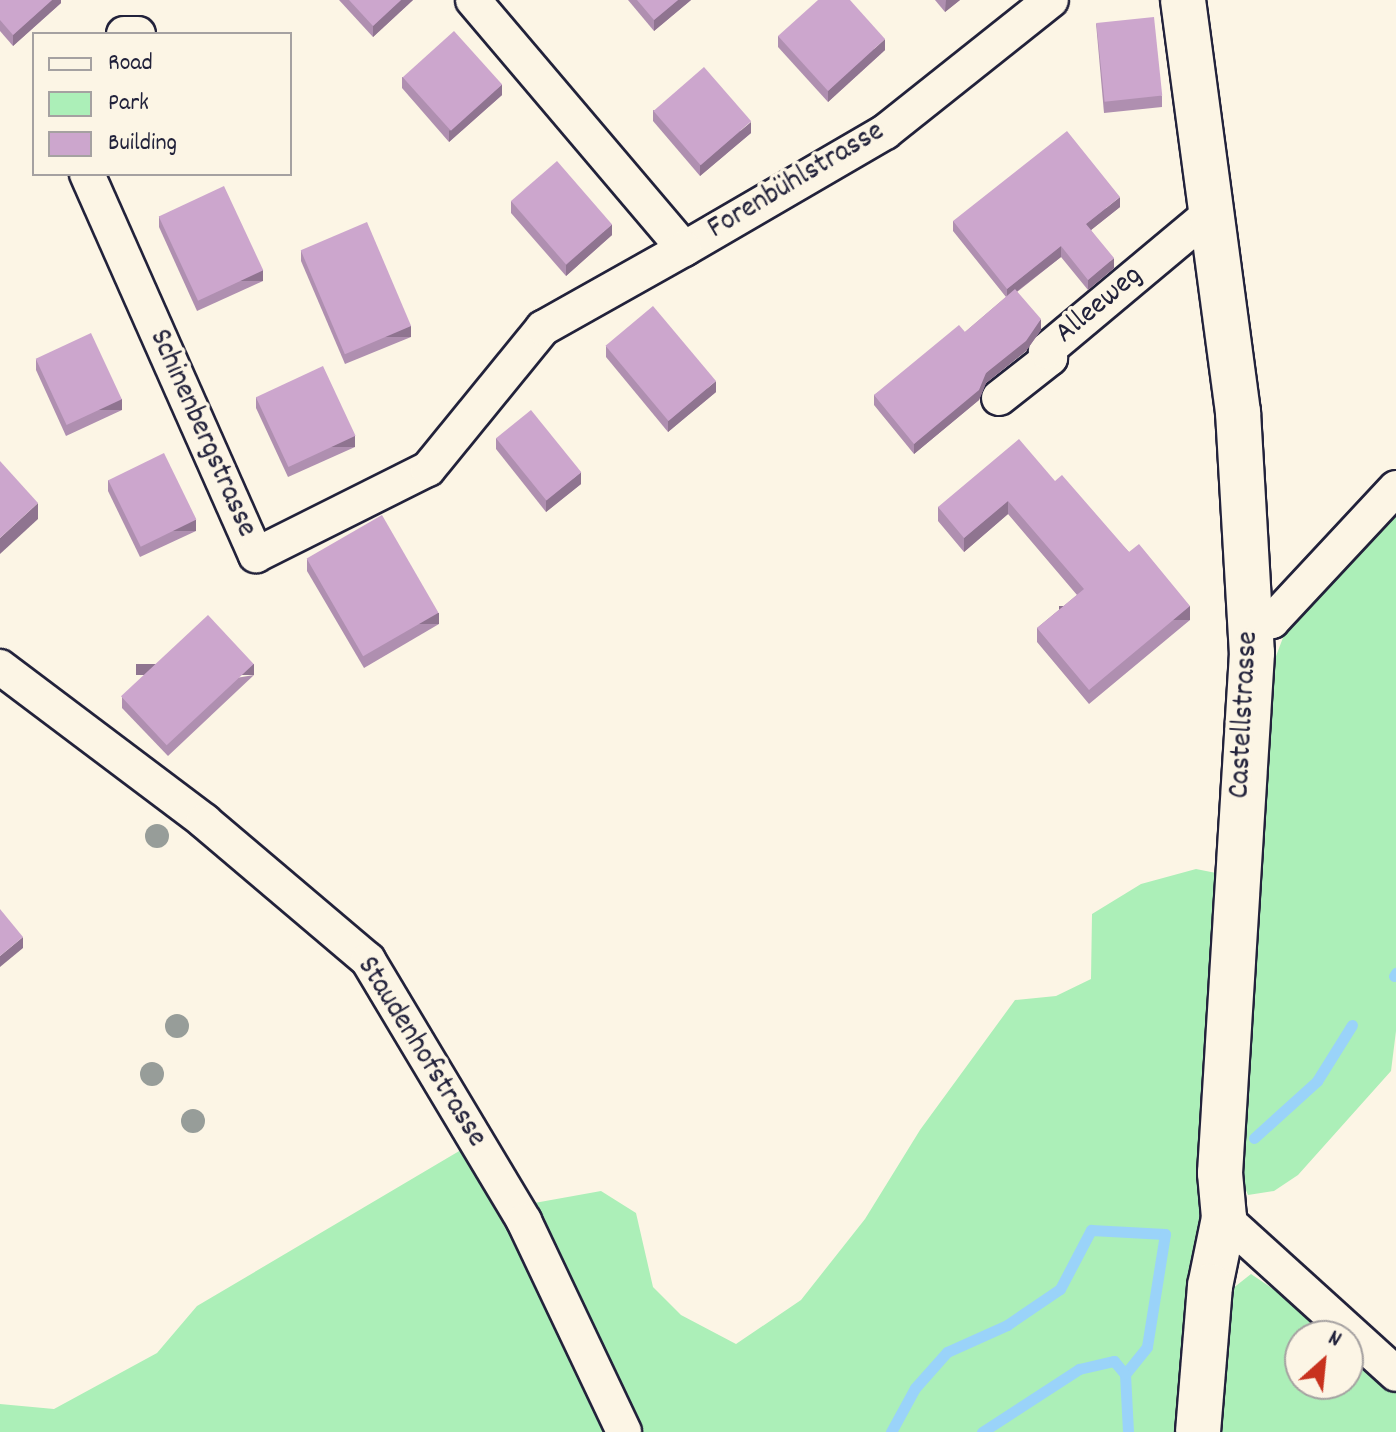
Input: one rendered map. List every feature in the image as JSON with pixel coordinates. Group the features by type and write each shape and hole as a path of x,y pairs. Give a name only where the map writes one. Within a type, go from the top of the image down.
{"street":[{"name":"Forenbühlstrasse","path":"473,0 684,249 885,132 1051,0"},
{"name":"Castellstrasse","path":"1183,0 1238,412 1251,627 1220,1173 1224,1218 1210,1286 1198,1432"},
{"name":"Schinenbergstrasse","path":"88,176 256,555 428,469 543,328 684,249"},
{"name":"Alleeweg","path":"999,398 1050,358 1046,351 1210,214"},
{"path":"1251,627 1272,621 1396,488"},
{"name":"Staudenhofstrasse","path":"0,667 204,821 368,960 524,1221 624,1432"},
{"path":"1224,1218 1396,1374"}],"green space":[{"path":"1396,505 1396,1031 1391,1071 1298,1175 1274,1191 1248,1195 1239,1174 1209,1209 1178,1432 0,1432 0,1404 54,1409 157,1353 197,1306 466,1147 496,1210 601,1191 636,1213 653,1287 681,1315 736,1344 801,1300 865,1219 920,1130 1015,1000 1056,996 1091,979 1092,914 1141,884 1196,869 1256,881 1273,664 1284,635 1312,597"},
{"path":"1251,1274 1319,1320 1284,1320 1284,1400 1364,1400 1364,1355 1396,1383 1396,1432 1217,1432 1232,1289"}],"building":[{"path":"0,0 52,0 13,35 0,20"},
{"path":"349,0 401,0 373,26"},
{"path":"637,0 678,0 654,20"},
{"path":"818,0 850,0 885,39 828,91 778,36"},
{"path":"1154,17 1162,96 1105,102 1096,23"},
{"path":"454,31 502,85 451,131 403,77"},
{"path":"704,67 751,121 701,165 653,111"},
{"path":"1067,131 1120,197 1086,224 1114,258 1088,280 1061,246 1007,289 953,221"},
{"path":"557,161 612,224 566,264 511,201"},
{"path":"224,186 263,270 198,301 159,216"},
{"path":"367,222 411,326 345,354 301,250"},
{"path":"1015,289 1041,319 1026,341 986,373 979,390 914,444 874,395 959,325 965,332"},
{"path":"653,306 716,381 668,421 606,346"},
{"path":"91,333 122,399 67,425 36,359"},
{"path":"323,366 356,436 288,467 256,397"},
{"path":"531,410 581,472 546,500 496,438"},
{"path":"1019,439 1055,481 1062,475 1129,552 1139,544 1190,606 1089,690 1037,628 1084,589 1008,501 964,538 938,507"},
{"path":"164,453 196,520 141,547 108,480"},
{"path":"0,461 38,503 0,538"},
{"path":"382,515 438,613 363,656 307,558"},
{"path":"208,615 254,664 167,745 121,696"},
{"path":"0,909 23,937 0,956"}],"waterway":[{"path":"1254,1138 1317,1081 1352,1025"},
{"path":"891,1432 915,1388 947,1352 1007,1325 1060,1289 1091,1230 1165,1234 1147,1347 1125,1374 1128,1432"},
{"path":"982,1432 1079,1369 1114,1361 1125,1374"}]}
